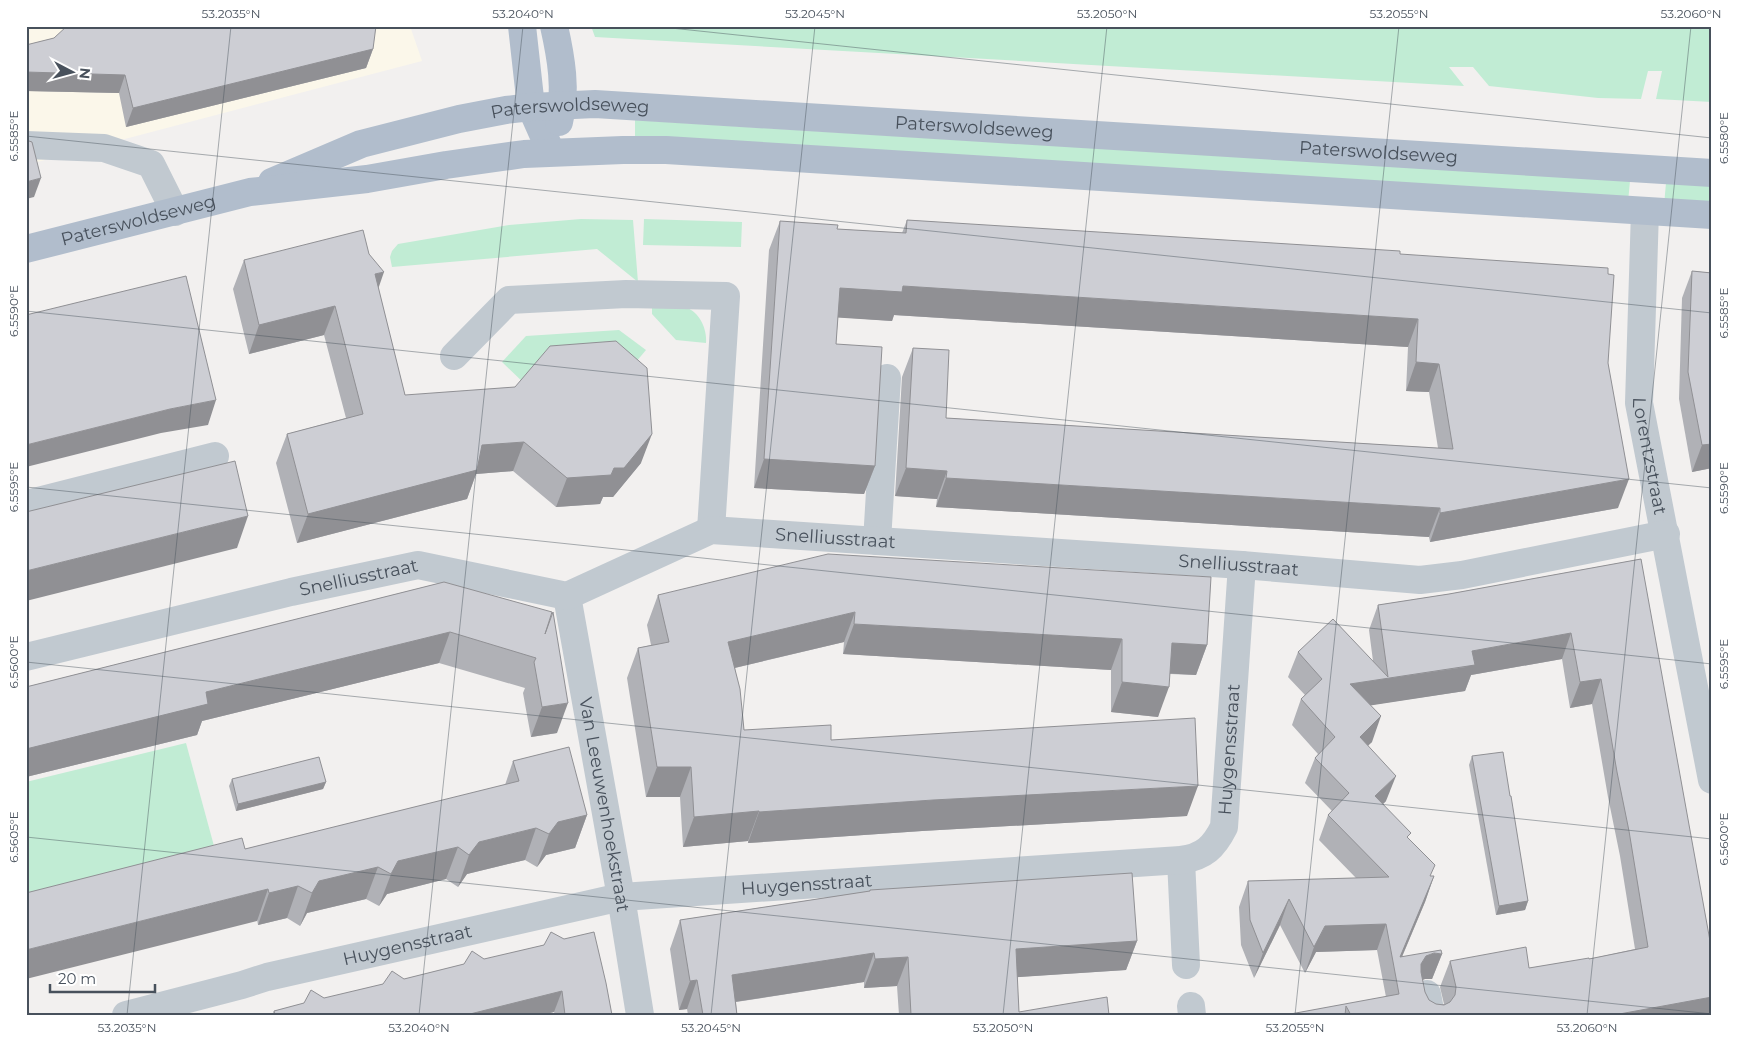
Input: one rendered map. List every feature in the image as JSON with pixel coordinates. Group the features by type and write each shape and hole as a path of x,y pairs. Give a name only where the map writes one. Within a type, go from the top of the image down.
{"main road":[{"path":"522,26 531,107 551,152"},
{"path":"551,152 564,105 560,51 554,26"},
{"name":"Paterswoldseweg","path":"250,192 305,166 361,144 459,119 506,110 564,105 627,105 1712,173"},
{"name":"Paterswoldseweg","path":"26,249 250,192 367,179 446,165 551,152 666,150 1712,215"}],"street":[{"path":"26,145 104,148 151,164 175,212"},
{"name":"Lorentzstraat","path":"1645,211 1639,402 1666,534 1704,696 1712,780"},
{"path":"454,356 509,300 645,294 726,296 711,530"},
{"path":"877,541 887,378"},
{"path":"26,504 215,456"},
{"name":"Snelliusstraat","path":"26,657 291,592 418,564 567,596 711,530 1242,564 1420,580 1462,575 1666,534"},
{"name":"Huygensstraat","path":"126,1015 242,986 267,977 621,897 1190,859 1206,851 1217,841 1224,827 1242,564"},
{"name":"Van Leeuwenhoekstraat","path":"567,596 621,897 640,1015"},
{"path":"1181,860 1186,965"}],"shaded area":[{"path":"26,26 410,26 422,61 26,165"}],"green space":[{"path":"591,26 1712,26 1712,102 1656,99 1662,71 1648,71 1641,99 1598,98 1489,86 1473,67 1449,67 1464,86 595,37"},
{"path":"635,120 1630,181 1628,202 635,141"},
{"path":"1666,183 1712,186 1712,208 1664,205"},
{"path":"581,219 633,220 638,282 597,249 392,267 390,257 398,244 509,225"},
{"path":"644,219 742,222 741,247 643,245"},
{"path":"652,305 681,306 690,309 702,322 706,343 676,340 652,314"},
{"path":"619,330 646,350 621,380 528,387 502,362 526,336"},
{"path":"186,743 220,868 26,918 26,782"}],"building":[{"path":"67,26 376,26 373,49 133,108 125,75 26,72 26,45 54,38"},
{"path":"26,140 32,142 41,178 26,182"},
{"path":"907,220 1400,251 1400,254 1608,268 1608,274 1614,275 1608,363 1629,479 1440,513 1440,508 946,478 947,471 906,468 913,348 949,350 946,418 1453,449 1439,364 1416,362 1418,319 903,286 902,292 840,288 836,344 882,347 875,466 764,459 780,221 838,225 837,229 906,233"},
{"path":"363,230 369,254 384,272 375,274 405,395 515,387 550,346 616,341 647,368 652,434 624,468 614,468 611,475 567,478 524,442 482,445 477,470 308,514 287,434 363,414 335,306 259,325 244,260"},
{"path":"1692,271 1712,273 1712,444 1702,445 1688,372"},
{"path":"186,276 216,400 170,409 26,445 26,315"},
{"path":"235,461 248,516 26,571 26,512"},
{"path":"828,554 1211,577 1207,645 1172,643 1169,687 1122,682 1122,639 854,624 855,612 728,642 740,689 744,730 831,725 831,740 1195,718 1198,786 933,800 694,817 691,767 657,767 638,648 669,642 658,595"},
{"path":"1641,559 1712,952 1712,997 1614,1015 1351,1015 1346,1006 1345,1015 1285,1015 1399,994 1386,924 1325,926 1314,947 1289,899 1263,953 1250,920 1248,881 1389,877 1328,815 1349,793 1315,758 1335,737 1301,699 1322,679 1298,652 1333,619 1388,677 1378,605","holes":["1571,633 1580,682 1601,679 1648,947 1589,959 1529,968 1526,947 1450,961 1456,987 1455,995 1450,1002 1444,1005 1436,1004 1429,1000 1425,992 1421,964 1426,956 1434,953 1442,954 1441,950 1400,957 1434,876 1430,876 1435,865 1407,837 1411,833 1375,796 1396,776 1360,737 1381,716 1350,684 1475,665 1472,651"]},
{"path":"444,582 552,612 545,634 553,612 568,703 542,707 534,662 536,658 450,632 206,692 208,704 26,749 26,687"},
{"path":"569,747 587,815 558,822 549,834 536,828 479,842 469,855 458,847 398,861 391,874 378,867 319,881 312,893 298,886 269,893 268,889 26,950 26,893 242,838 245,849 519,781 513,761"},
{"path":"1503,752 1528,901 1499,906 1472,756"},
{"path":"319,757 326,782 238,804 232,779"},
{"path":"1132,873 1137,941 1016,949 1019,1012 1107,997 1109,1015 911,1015 908,957 875,959 874,953 732,975 737,1015 703,1015 697,980 690,981 680,920 870,890"},
{"path":"551,932 564,939 594,932 612,1015 565,1015 562,991 466,1015 275,1015 274,1011 304,1003 311,990 324,998 383,984 392,971 404,979 464,964 472,951 484,959 544,945"}]}
